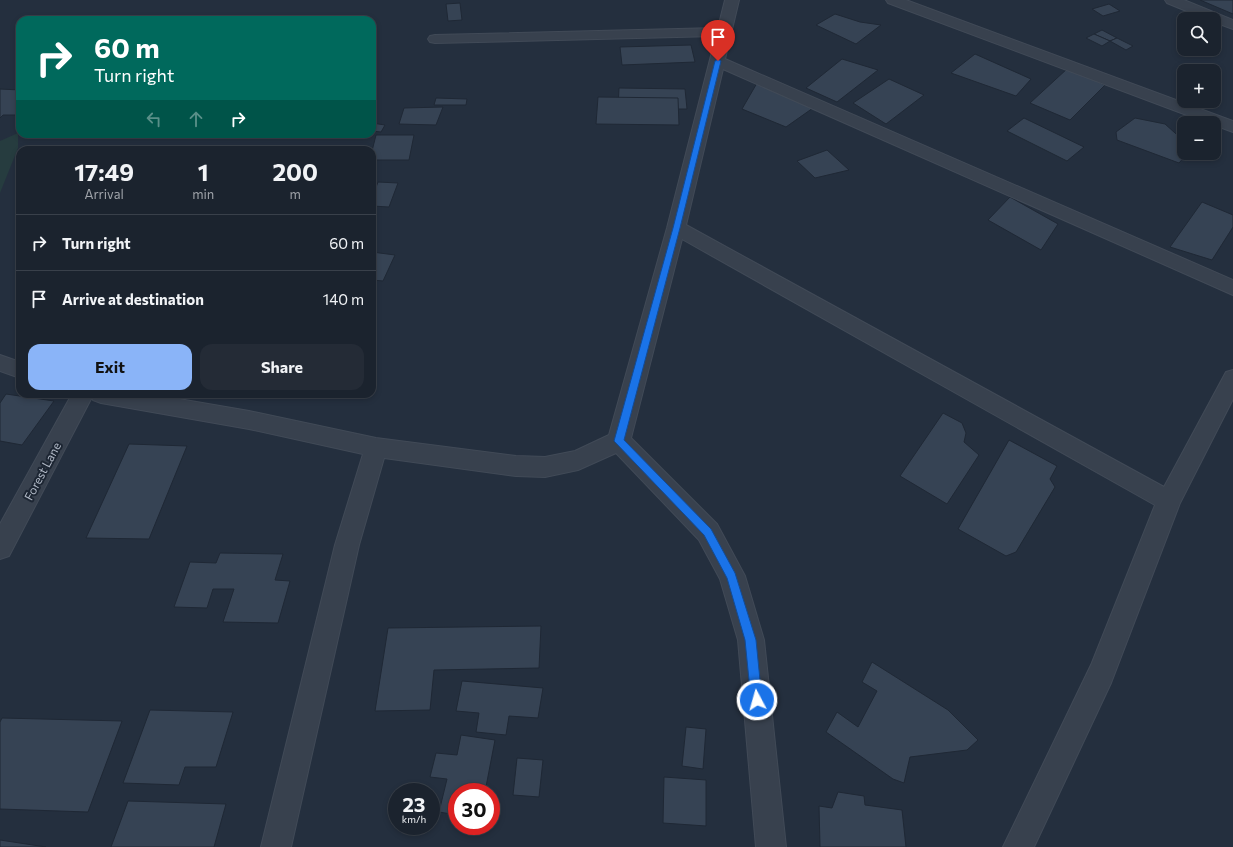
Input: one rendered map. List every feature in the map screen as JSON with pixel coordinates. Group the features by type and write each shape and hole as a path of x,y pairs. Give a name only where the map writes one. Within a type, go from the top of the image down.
{"street":[{"path":"619,441 676,228 732,0"},
{"path":"893,0 1233,127"},
{"path":"1172,0 1233,25"},
{"path":"435,39 724,32"},
{"path":"718,61 1233,288"},
{"path":"676,228 1169,501"},
{"path":"0,363 16,369"},
{"path":"1018,847 1101,673 1169,501 1233,378"},
{"name":"Forest Lane","path":"0,548 81,398"},
{"path":"124,398 249,420 376,447 516,466 545,467 578,460 619,441"},
{"path":"619,441 708,532 732,576 751,640 771,847"},
{"path":"276,847 347,545 376,447"}],"green space":[{"path":"16,134 16,138 18,138 16,153 0,193 0,141"}],"building":[{"path":"1200,0 1233,0 1233,14"},
{"path":"460,3 462,20 448,21 446,4"},
{"path":"1109,4 1120,11 1103,16 1092,9"},
{"path":"835,14 860,22 881,25 856,44 816,25"},
{"path":"1102,30 1117,38 1110,41 1094,34"},
{"path":"1094,34 1110,41 1102,46 1086,38"},
{"path":"1117,38 1133,46 1126,50 1110,41"},
{"path":"691,45 695,62 622,65 620,47"},
{"path":"975,54 1031,79 1016,96 951,73"},
{"path":"842,59 878,70 837,102 806,88"},
{"path":"1068,68 1105,85 1070,120 1030,103"},
{"path":"889,79 924,95 886,124 853,103"},
{"path":"757,83 813,108 786,127 742,109"},
{"path":"619,88 685,89 687,109 618,109"},
{"path":"0,89 16,90 16,115 3,115 0,118"},
{"path":"598,97 678,98 679,125 596,124"},
{"path":"436,98 467,99 466,105 434,105"},
{"path":"443,107 436,125 399,124 404,108"},
{"path":"1024,118 1084,147 1067,161 1007,131"},
{"path":"1135,118 1165,124 1177,135 1177,160 1182,160 1179,163 1117,140 1116,132"},
{"path":"376,124 385,125 381,132 376,131"},
{"path":"376,135 414,135 409,160 376,160 376,146 373,146"},
{"path":"827,150 849,170 815,178 797,161"},
{"path":"378,182 398,183 389,207 376,206 376,187"},
{"path":"1010,197 1058,224 1041,250 988,220"},
{"path":"1202,202 1233,215 1233,227 1212,260 1170,247"},
{"path":"376,253 395,255 383,281 376,280"},
{"path":"6,394 16,395 16,398 33,398 54,401 22,445 0,441 0,403"},
{"path":"943,413 962,423 966,433 964,442 979,455 947,504 900,476"},
{"path":"1009,440 1057,466 1050,479 1055,487 1016,552 1006,556 958,529"},
{"path":"129,444 187,446 149,539 86,538"},
{"path":"220,553 283,554 275,580 290,581 278,623 223,622 234,589 213,589 207,608 174,607 190,562 216,563"},
{"path":"541,626 539,668 434,670 430,710 375,711 388,628"},
{"path":"872,662 948,710 978,740 967,750 910,757 904,783 893,779 826,732 837,712 858,727 877,691 862,682"},
{"path":"462,681 543,688 538,718 509,716 506,735 476,732 479,713 456,711"},
{"path":"150,710 233,712 216,767 185,767 179,785 123,783"},
{"path":"2,718 122,721 88,812 0,809 0,722"},
{"path":"686,727 706,729 703,769 682,766"},
{"path":"461,735 495,740 487,783 448,783 448,814 440,812 447,779 430,777 436,753 457,755"},
{"path":"517,758 543,760 539,797 513,795"},
{"path":"664,777 706,780 706,826 663,823"},
{"path":"838,792 864,796 865,805 902,810 906,847 820,847 819,806 832,808"},
{"path":"128,801 226,804 214,847 111,847"},
{"path":"0,840 46,847 0,847"}],"route":[{"path":"718,61 676,228 619,441 708,532 732,576 751,640 757,700"}]}
